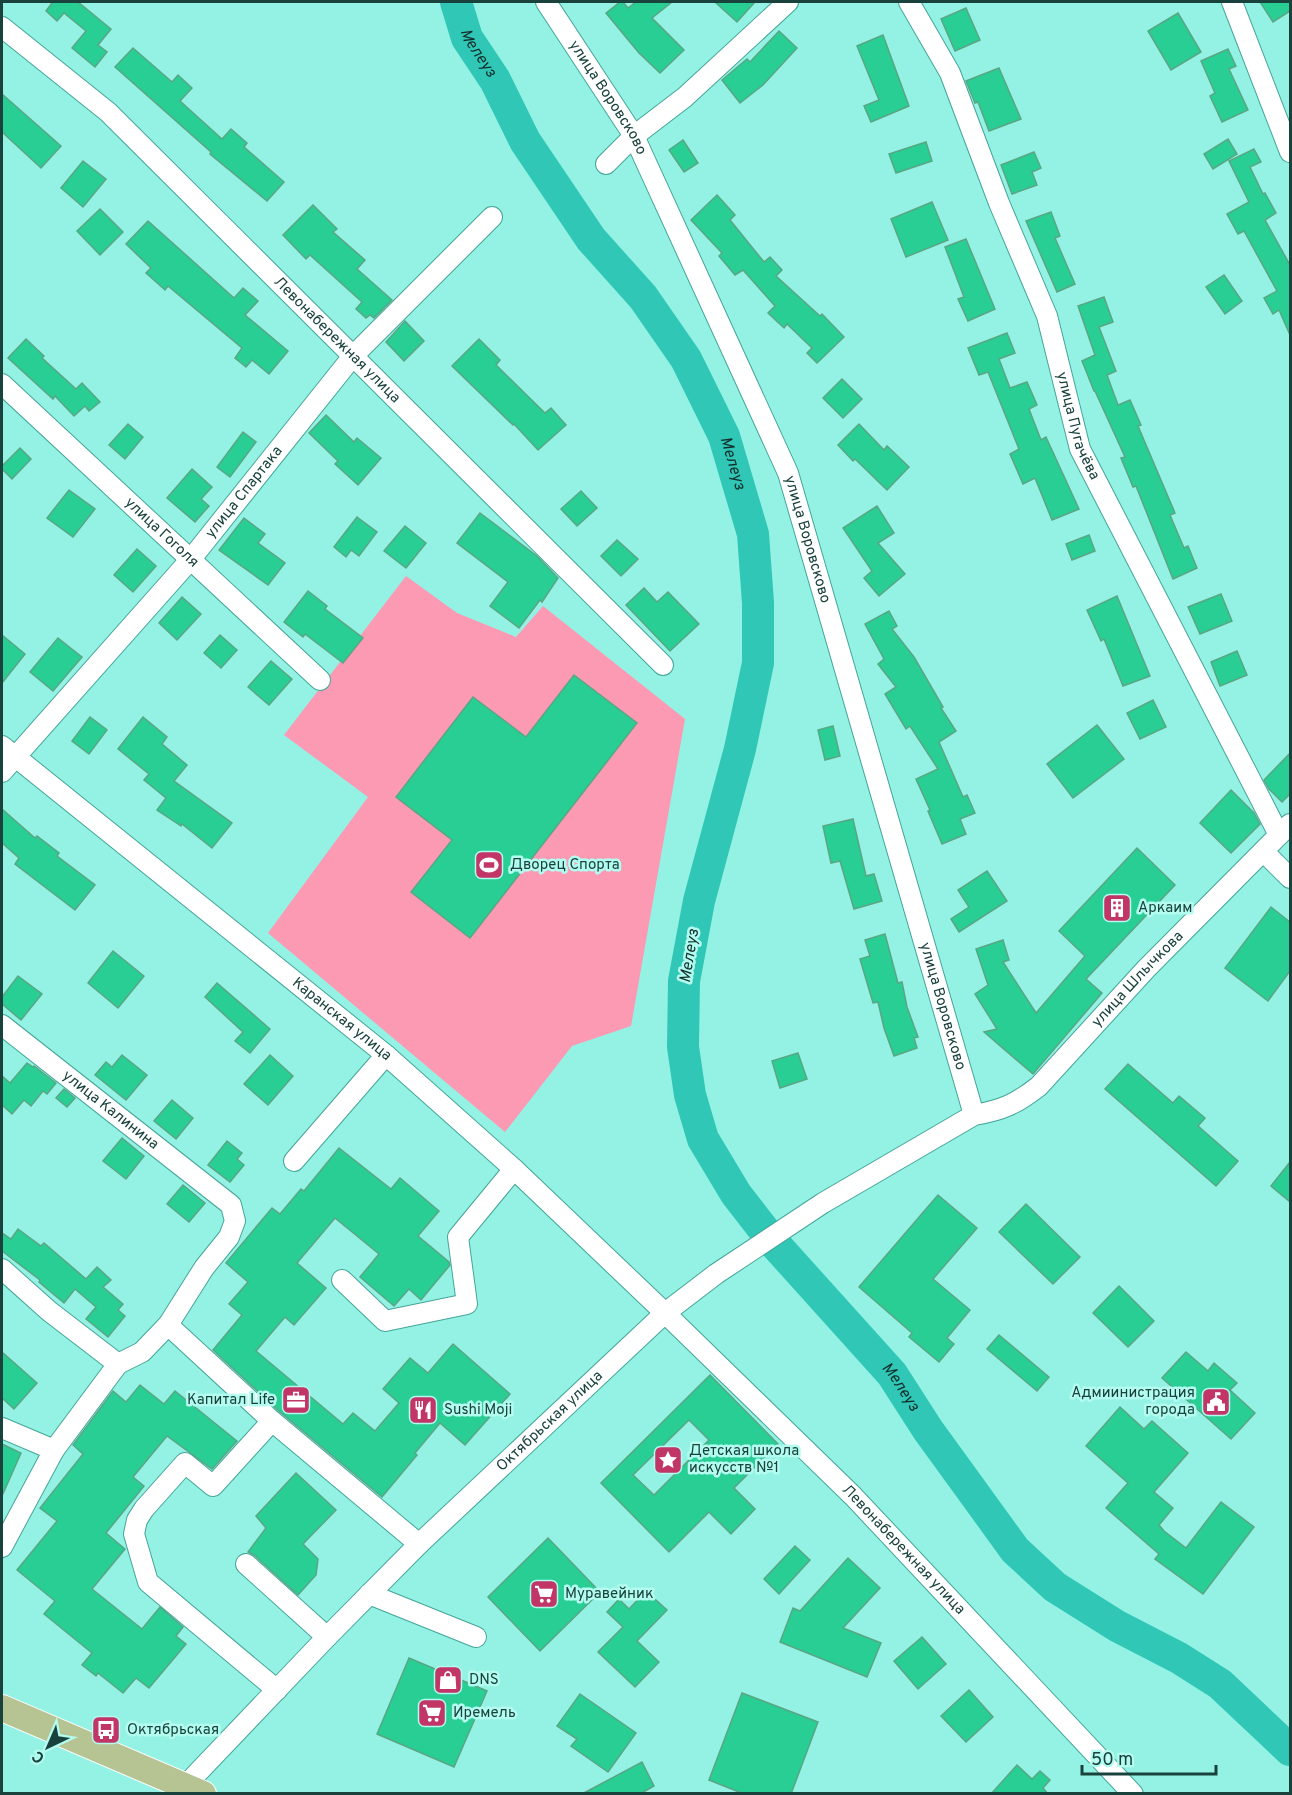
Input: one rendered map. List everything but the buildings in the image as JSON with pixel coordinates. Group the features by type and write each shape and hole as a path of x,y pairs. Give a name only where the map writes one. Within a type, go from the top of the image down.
{"main road":[{"path":"2,1708 189,1791"}],"street":[{"name":"улица Воровсково","path":"546,2 633,136 788,473 974,1115"},
{"path":"606,164 633,136 685,97 788,2"},
{"name":"улица Пугачёва","path":"909,2 950,72 999,202 1047,316 1080,449 1285,830"},
{"path":"1232,2 1290,152"},
{"name":"Левонабережная улица","path":"2,27 108,112 663,665"},
{"name":"улица Спартака","path":"2,772 8,752 191,559 353,356 492,217"},
{"name":"улица Гоголя","path":"2,384 320,680"},
{"name":"Каранская улица","path":"8,752 386,1055 514,1169 665,1312"},
{"name":"улица Шлычкова","path":"974,1115 993,1112 1019,1102 1039,1086 1146,969 1285,830"},
{"path":"1264,852 1290,878"},
{"name":"улица Калинина","path":"2,1025 231,1205 235,1221 229,1237 204,1268 168,1325"},
{"path":"294,1161 386,1055"},
{"name":"Октябрьская улица","path":"189,1791 277,1690 418,1544 665,1312 716,1274 823,1203 974,1115"},
{"path":"342,1280 385,1321 467,1304 458,1237 514,1169"},
{"path":"2,1269 49,1311 118,1364"},
{"name":"Левонабережная улица","path":"665,1312 853,1496 1133,1794"},
{"path":"2,1547 54,1450 118,1364 142,1353 168,1325 272,1421 418,1544"},
{"path":"272,1421 213,1486 185,1463 144,1509 137,1520 134,1534 148,1582 277,1690"},
{"path":"2,1428 54,1450"},
{"path":"246,1564 327,1637"},
{"path":"369,1594 476,1637"}],"shaded area":[{"name":"Дворец Спорта","path":"406,576 457,613 516,637 543,606 685,719 631,1026 572,1046 505,1132 268,933 368,797 284,735"}],"waterway":[{"name":"Мелеуз","path":"456,2 467,38 495,80 525,141 591,239 643,297 686,359 724,436 753,534 758,603 758,663 740,749 699,901 684,981 683,1047 690,1095 703,1139 736,1194 774,1243 892,1374 928,1430 1015,1550 1055,1587 1117,1626 1179,1658 1220,1684 1290,1750"}],"place":[{"name":"Дворец Спорта","path":"489,865"},
{"name":"Аркаим","path":"1117,908"},
{"name":"Капитал Life","path":"296,1400"},
{"name":"Адмиинистрация города","path":"1216,1402"},
{"name":"Sushi Moji","path":"423,1410"},
{"name":"Детская школа искусств №1","path":"668,1460"},
{"name":"Муравейник","path":"544,1594"},
{"name":"DNS","path":"448,1680"},
{"name":"Иремель","path":"432,1713"},
{"name":"Октябрьская","path":"106,1730"}]}
